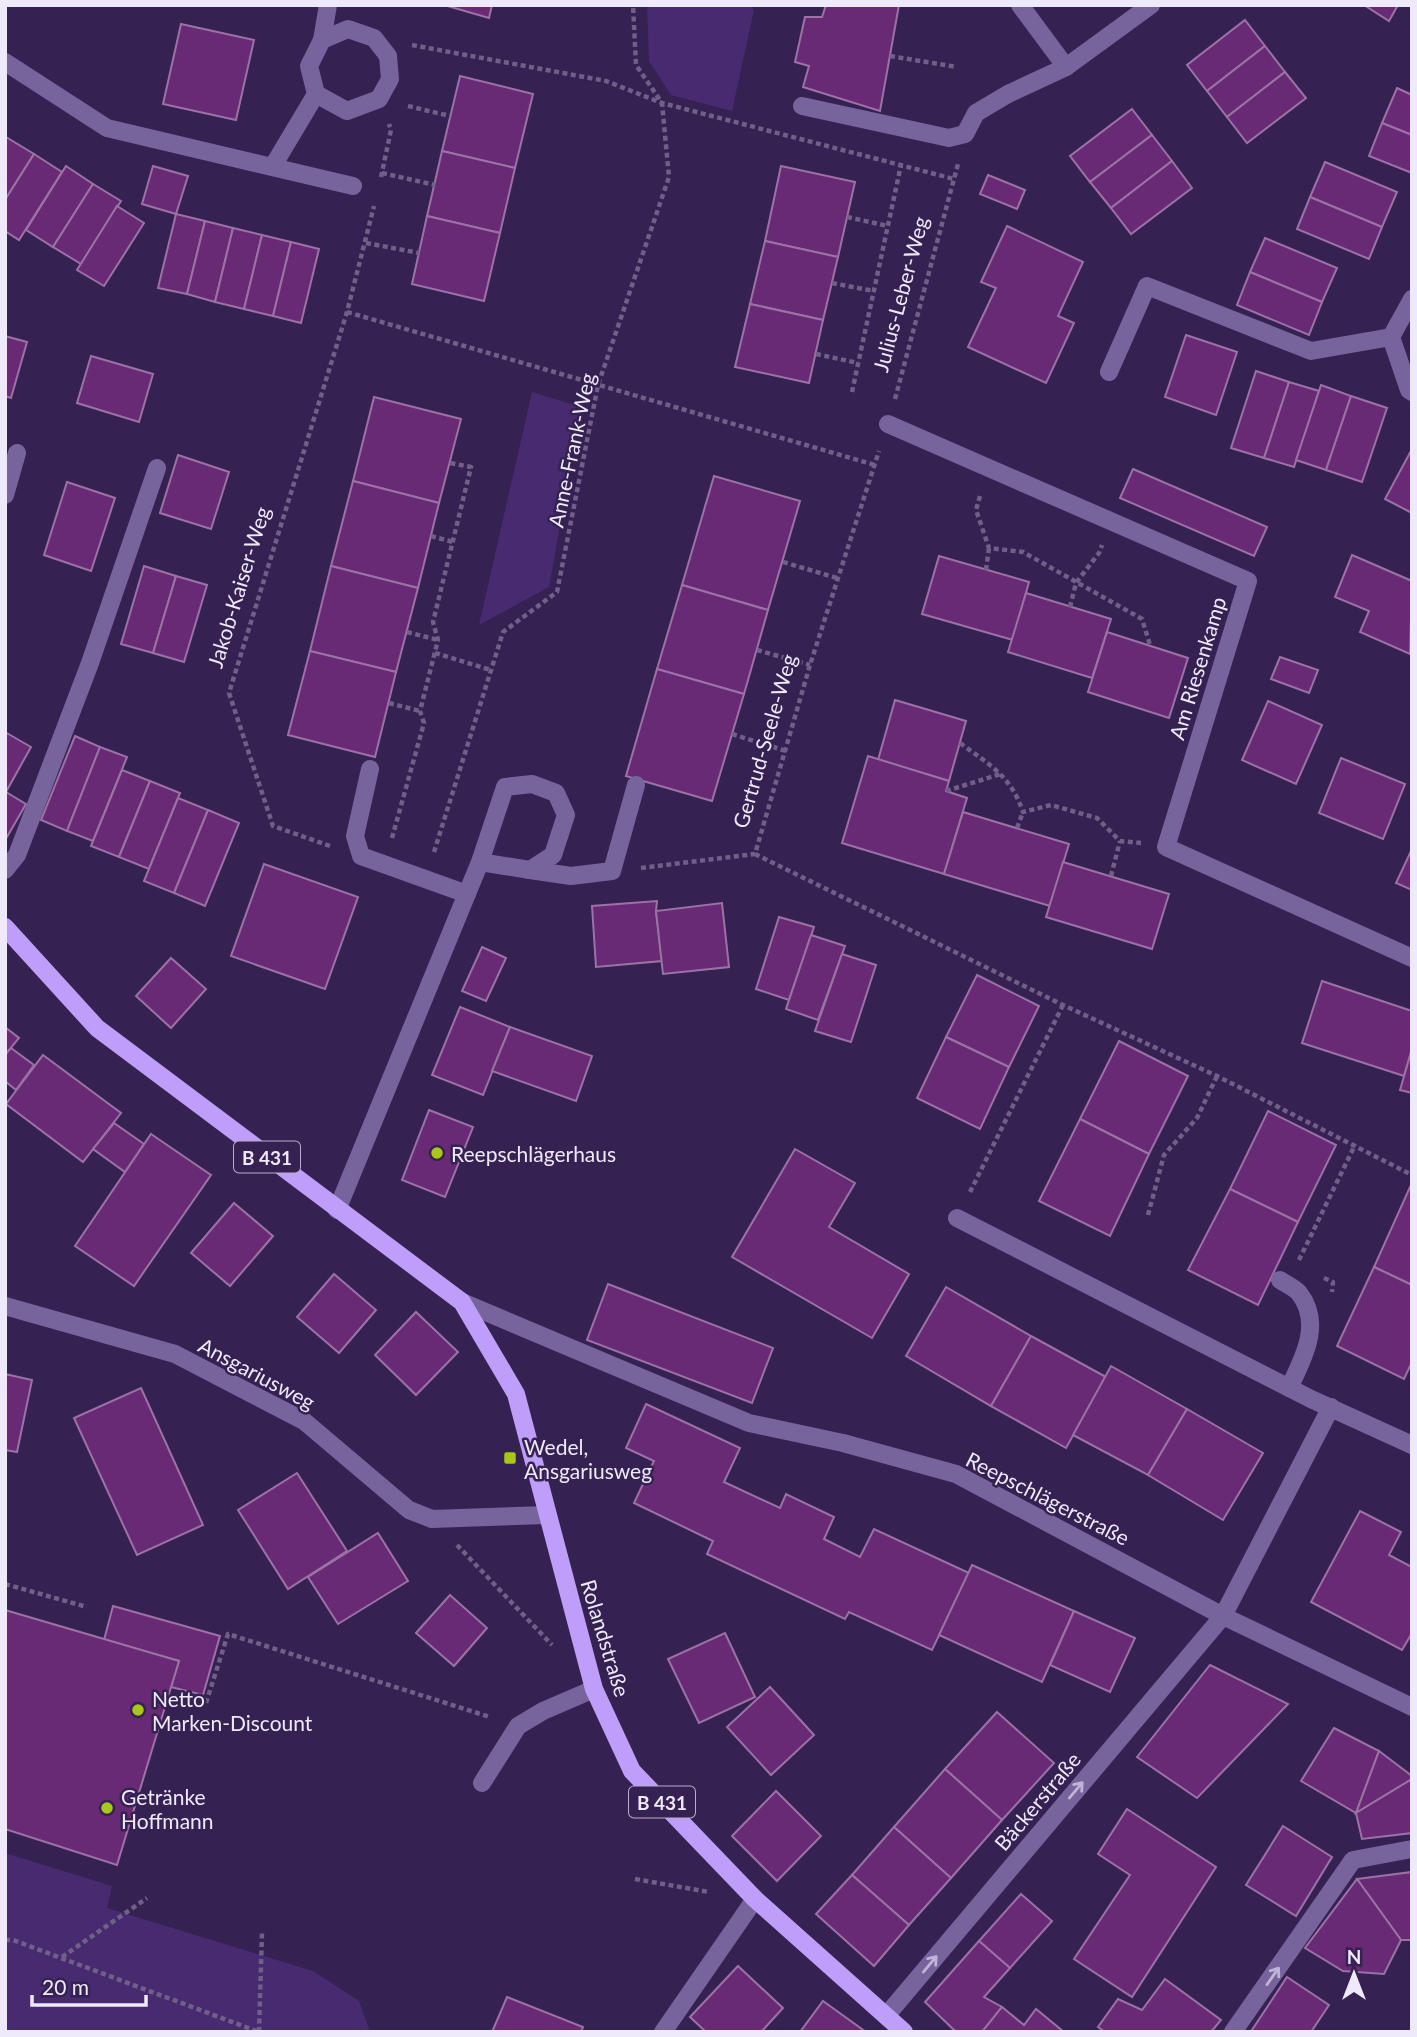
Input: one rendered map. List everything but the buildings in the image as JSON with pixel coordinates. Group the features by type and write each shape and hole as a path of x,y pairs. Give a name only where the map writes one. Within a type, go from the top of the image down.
{"main road":[{"name":"B 431","path":"5,927 97,1028 462,1301"},
{"name":"Rolandstraße","path":"462,1301 516,1394 594,1689 632,1771 755,1899 904,2032"}],"street":[{"path":"273,166 316,94 309,66 323,40 328,5"},
{"path":"1020,5 1066,67"},
{"path":"802,106 949,138 965,134 976,113 1008,94 1066,67 1151,5"},
{"path":"316,94 347,111 379,99 390,79 388,56 374,38 348,29 323,40"},
{"path":"5,62 107,128 353,186"},
{"path":"1109,372 1147,286 1311,351 1391,337"},
{"path":"1412,299 1391,337 1412,392"},
{"name":"Am Riesenkamp","path":"888,424 1248,581 1166,847"},
{"path":"5,495 18,453"},
{"path":"5,870 17,855 90,663 157,468"},
{"path":"370,769 355,836 360,856 467,894"},
{"path":"337,1209 480,862 505,787 532,784 556,793 566,815 553,855 530,870"},
{"path":"480,862 571,876 612,871 636,785"},
{"path":"1166,847 1412,958"},
{"path":"957,1218 1289,1388 1412,1445"},
{"path":"1280,1280 1299,1292 1311,1319 1307,1350 1289,1388"},
{"name":"Reepschlägerstraße","path":"462,1301 749,1423 843,1443 956,1474 1223,1616 1412,1707"},
{"name":"Ansgariusweg","path":"5,1306 175,1354 304,1421 409,1510 432,1519 547,1515"},
{"path":"1223,1616 1331,1407"},
{"name":"Bäckerstraße","path":"886,2016 1223,1616"},
{"path":"482,1783 518,1726 542,1711 594,1689"},
{"path":"1233,2032 1353,1860 1412,1849"},
{"path":"663,2032 755,1899"}],"path":[{"name":"Anne-Frank-Weg","path":"426,879 502,632 557,592 598,385 669,177 662,103 636,65 634,5"},
{"path":"374,38 606,81 662,103 954,178"},
{"path":"890,56 957,67"},
{"path":"379,99 450,116"},
{"path":"379,99 391,130 380,182"},
{"name":"Julius-Leber-Weg","path":"875,465 965,134"},
{"path":"852,392 901,165"},
{"path":"382,173 435,185"},
{"path":"375,204 347,312 875,465"},
{"path":"847,217 888,226"},
{"path":"366,243 419,253"},
{"path":"832,283 874,291"},
{"name":"Jakob-Kaiser-Weg","path":"347,312 229,693 273,826 360,856"},
{"path":"816,354 859,363"},
{"path":"385,864 424,723 420,712 438,640 433,622 471,467 450,463"},
{"name":"Gertrud-Seele-Weg","path":"612,871 755,854 810,664 875,465"},
{"path":"986,570 989,548 976,510 988,468"},
{"path":"1070,607 1076,583 1099,553 1110,521"},
{"path":"431,536 453,542"},
{"path":"989,548 1023,552 1142,620 1150,646"},
{"path":"783,562 837,578"},
{"path":"407,632 438,640"},
{"path":"757,650 810,664"},
{"path":"435,653 491,670"},
{"path":"388,703 420,712"},
{"path":"732,734 786,751"},
{"path":"960,743 1002,774 1017,793 1023,812 1017,828"},
{"path":"946,791 1002,774"},
{"path":"1023,812 1051,805 1097,818 1121,841 1166,847"},
{"path":"1111,876 1121,841"},
{"path":"755,854 1217,1076 1412,1175"},
{"path":"957,1218 1063,1004"},
{"path":"1148,1214 1164,1155 1197,1118 1217,1076"},
{"path":"1297,1263 1355,1145"},
{"path":"1321,1276 1333,1282 1332,1295"},
{"path":"432,1519 556,1649"},
{"path":"5,1584 87,1607"},
{"path":"206,1703 228,1634 518,1726"},
{"path":"635,1880 755,1899"},
{"path":"62,1957 146,1898"},
{"path":"5,1940 13,1940 62,1957 259,2032 262,1933"}],"shaded area":[{"path":"647,5 750,5 754,10 732,111 671,95 649,61"},
{"path":"532,392 581,407 549,587 479,625"},
{"path":"5,1853 112,1886 107,1908 313,1971 359,2001 370,2032 5,2032"}],"place":[{"name":"Reepschlägerhaus","path":"437,1153"},
{"name":"Wedel, Ansgariusweg","path":"510,1458"},
{"name":"Netto Marken-Discount","path":"138,1710"},
{"name":"Getränke Hoffmann","path":"107,1808"}]}
